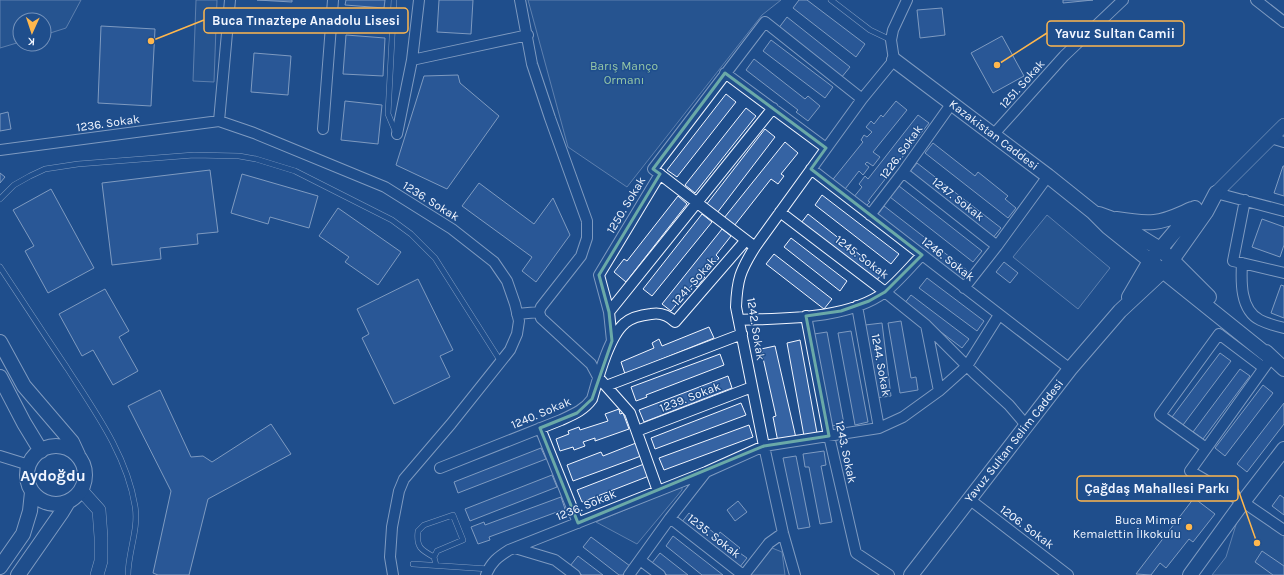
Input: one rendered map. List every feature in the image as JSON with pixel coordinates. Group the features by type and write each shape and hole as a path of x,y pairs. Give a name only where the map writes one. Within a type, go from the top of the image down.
{"main road":[{"name":"Kazakistan Caddesi","path":"894,60 1048,176 1276,364"},
{"path":"1110,218 1135,222 1154,222 1170,218 1195,208 1216,193"},
{"path":"1120,311 1172,260 1206,212 1216,193"},
{"path":"1120,311 1150,261 1195,208"},
{"name":"Kazakistan Caddesi","path":"1093,212 1110,218 1160,249 1276,364"},
{"name":"Yavuz Sultan Selim Caddesi","path":"911,575 1070,369 1120,311"},
{"path":"0,342 24,386 72,442 82,462 85,471 81,490 76,497 68,502 58,504 48,503 39,499 32,492 28,484 27,474 29,465 34,457 41,451 50,447 68,449 82,462"},
{"path":"0,377 24,423 41,451"},
{"path":"1190,575 1243,502 1283,451"},
{"path":"0,567 23,534 30,511 32,492"},
{"path":"18,575 68,502"}],"street":[{"path":"219,121 230,0"},
{"path":"323,129 333,0"},
{"path":"397,134 412,60 419,0"},
{"path":"520,0 528,35 532,64 587,221 587,238 581,256 541,307 539,312 541,318 591,364 598,377 630,413 658,491"},
{"path":"894,60 891,40 893,30 906,0"},
{"name":"1251. Sokak","path":"993,135 1064,56 1123,0"},
{"path":"1256,0 1284,22"},
{"name":"1250. Sokak","path":"612,341 609,312 599,275 660,174 653,168 765,22 862,99"},
{"path":"412,60 528,35"},
{"name":"1242. Sokak","path":"795,575 783,533 736,308 737,288 741,272 755,247 862,99 894,60"},
{"path":"725,73 826,148"},
{"name":"1226. Sokak","path":"870,215 903,172 952,103"},
{"path":"609,312 773,108"},
{"name":"1236. Sokak","path":"0,150 219,121 254,133 385,187 452,229 494,262 507,281 515,304 519,321 517,334 510,350 501,362 404,479 399,491 392,527 390,558 393,575"},
{"path":"1216,193 1284,125"},
{"path":"1271,138 1284,142"},
{"name":"1246. Sokak","path":"811,170 1070,369"},
{"name":"1247. Sokak","path":"903,172 997,246"},
{"path":"660,174 755,247"},
{"path":"964,288 1048,176"},
{"path":"1216,193 1284,210"},
{"path":"1245,200 1233,261 1284,273"},
{"name":"1245. Sokak","path":"780,212 926,325 1009,405 1026,425"},
{"name":"1241. Sokak","path":"598,377 612,341 619,329 626,322 644,315 664,314 671,317 676,322 746,240"},
{"path":"739,320 806,316 841,311 857,306 870,301 885,292 922,255"},
{"path":"1242,263 1241,279 1246,304 1251,313 1259,320 1284,328"},
{"name":"1244. Sokak","path":"857,306 879,428"},
{"path":"518,314 539,312"},
{"name":"1236. Sokak","path":"487,572 497,558 509,550 706,472 764,446 879,428 903,417 939,391 967,366 999,315"},
{"name":"1243. Sokak","path":"806,316 829,436 856,553 889,575"},
{"path":"926,325 939,391"},
{"path":"606,386 742,334"},
{"path":"1206,448 1160,415 1219,334 1276,364 1206,448 1190,471 1243,502 1284,530"},
{"name":"1240. Sokak","path":"440,468 578,413 587,406 592,399 598,377"},
{"name":"1239. Sokak","path":"637,431 752,387"},
{"path":"540,428 578,523"},
{"path":"0,456 29,465"},
{"name":"1236. Sokak","path":"629,575 670,518 706,472"},
{"path":"81,490 99,510 101,561 97,575"},
{"name":"1206. Sokak","path":"969,499 1068,575"},
{"name":"1235. Sokak","path":"670,518 744,575"},
{"path":"744,575 769,543 783,533"},
{"path":"515,548 555,560 575,575"},
{"path":"640,560 660,575"}],"lane":[{"path":"394,0 388,114 397,134"},
{"path":"831,0 870,30 891,40"},
{"path":"0,199 14,185 35,173 45,169 78,164 194,156 239,156 256,159 295,171 392,220 411,234 435,258 501,362"},
{"path":"0,267 95,412 120,458 130,483 135,507 135,524 128,564 128,575"},
{"path":"434,557 422,550 418,545 418,531 424,525 453,515 462,540 437,551 434,557 436,565"},
{"path":"413,564 436,565 487,572"}],"highlighted area":[{"path":"725,73 826,148 811,169 922,255 885,292 869,301 841,311 806,316 829,436 764,446 578,523 540,428 577,413 592,399 612,341 609,312 599,275 660,174 653,169"}],"shaded area":[{"path":"0,0 81,0 66,28 52,32 52,12 12,12 12,44 0,48"},
{"path":"196,0 217,0 214,82 193,81"},
{"name":"Barış Manço Ormanı","path":"528,0 781,0 762,15 627,187 568,147"},
{"path":"1047,215 1110,268 1078,309 1013,257"},
{"path":"682,486 682,490 637,544 596,522"},
{"path":"1243,502 1284,530 1284,575 1212,575 1226,557"},
{"path":"772,548 782,552 785,575 750,575"}],"building":[{"path":"257,0 292,0 292,2"},
{"path":"346,0 385,0 384,8 345,5"},
{"path":"439,0 473,0 471,34 437,32"},
{"path":"799,0 807,0 865,44 856,57 793,8"},
{"path":"1063,0 1093,0 1063,3"},
{"path":"942,8 945,35 920,38 917,10"},
{"path":"787,17 850,67 841,78 778,29"},
{"path":"101,26 155,29 151,106 98,103"},
{"path":"346,35 385,38 383,76 343,74"},
{"path":"1002,36 1024,76 993,93 971,53"},
{"path":"771,40 833,87 825,98 763,51"},
{"path":"254,53 291,56 288,95 251,92"},
{"path":"754,59 805,99 808,96 820,106 808,121 796,112 798,110 746,70"},
{"path":"458,75 460,83 499,116 447,189 396,165 424,76"},
{"path":"726,94 736,102 677,177 667,170"},
{"path":"345,101 382,105 378,144 341,140"},
{"path":"896,101 907,110 873,152 880,157 873,166 867,162 865,164 869,167 863,175 859,171 842,193 830,183 863,142 861,140 864,135 867,137 872,132 866,127 871,121 874,124 881,115 883,117"},
{"path":"746,108 756,116 695,193 685,185"},
{"path":"8,112 11,129 0,131 0,114"},
{"path":"918,115 929,123 868,201 870,202 865,207 853,198 862,187 859,184 865,176 868,179"},
{"path":"765,129 775,137 717,213 706,205"},
{"path":"785,142 798,153 781,174 784,176 778,184 771,179 734,226 724,218"},
{"path":"933,143 975,176 978,172 1008,196 1005,199 1016,208 1008,218 925,153"},
{"path":"917,163 1001,228 992,239 908,174"},
{"path":"1284,166 1284,196 1274,193"},
{"path":"210,170 218,232 197,234 198,244 160,248 161,259 112,265 102,183"},
{"path":"0,173 5,177 0,183"},
{"path":"242,174 318,196 309,228 270,217 268,224 231,213"},
{"path":"479,183 534,224 553,198 570,235 536,282 522,271 532,257 462,206"},
{"path":"899,186 982,251 973,262 890,197"},
{"path":"51,189 94,268 48,293 25,251 34,246 13,210"},
{"path":"822,195 899,254 891,264 815,205"},
{"path":"678,196 687,204 626,282 614,272 624,259 627,261"},
{"path":"884,206 968,271 960,282 876,217"},
{"path":"338,208 401,252 378,285 345,262 349,257 319,236"},
{"path":"702,214 712,222 652,296 643,289"},
{"path":"808,214 883,273 875,282 801,223"},
{"path":"1262,219 1284,227 1284,245 1280,257 1252,247"},
{"path":"722,229 731,236 716,255 719,258 712,267 708,264 701,273 705,277 697,287 693,284 671,311 662,304"},
{"path":"791,238 847,281 840,291 784,247"},
{"path":"774,254 832,299 824,309 766,264"},
{"path":"1004,262 1018,273 1010,283 996,272"},
{"path":"927,278 984,321 977,331 919,288"},
{"path":"418,279 453,350 440,356 450,377 394,404 362,338 369,334 357,309"},
{"path":"1281,285 1284,286 1284,318 1271,313"},
{"path":"105,289 129,331 119,337 138,371 113,385 93,350 82,356 59,314"},
{"path":"911,295 969,339 962,348 904,304"},
{"path":"901,321 911,378 916,377 918,390 900,393 888,323"},
{"path":"882,323 891,396 875,398 865,325"},
{"path":"709,327 714,338 625,374 621,362 654,348 652,343 659,339 662,346"},
{"path":"851,331 868,422 855,425 838,333"},
{"path":"827,332 844,424 831,426 814,334"},
{"path":"800,340 817,433 804,436 787,343"},
{"path":"775,346 796,438 778,442 773,417 776,416 761,349"},
{"path":"1220,353 1231,361 1183,425 1172,417"},
{"path":"720,354 724,365 646,395 647,397 636,401 631,387"},
{"path":"1240,369 1250,376 1203,439 1193,432"},
{"path":"728,376 732,388 644,422 639,410"},
{"path":"1263,385 1273,393 1225,456 1215,448"},
{"path":"160,390 191,457 203,456 212,462 271,424 291,454 208,499 189,575 158,575 153,573 171,491 128,406"},
{"path":"741,403 746,415 655,449 651,438"},
{"path":"1284,403 1284,424 1247,472 1237,464"},
{"path":"619,409 620,414 623,413 629,429 595,441 595,438 583,442 585,446 574,450 573,447 560,451 556,439 569,434 568,431 579,427 580,430 608,421 605,414"},
{"path":"749,425 753,437 664,470 659,458"},
{"path":"636,443 641,456 573,481 567,465 601,452 603,456"},
{"path":"541,448 546,459 458,493 454,482"},
{"path":"824,451 826,465 821,466 832,522 820,524 809,467 805,467 803,454"},
{"path":"796,456 810,527 798,529 783,458"},
{"path":"644,464 649,476 582,502 577,490"},
{"path":"552,475 557,487 470,521 465,509"},
{"path":"1280,495 1284,498 1284,515 1272,506"},
{"path":"561,497 565,509 489,537 490,540 478,544 471,527 484,522 485,525"},
{"name":"Buca Mimar Kemalettin İlkokulu","path":"1194,498 1215,514 1193,542 1189,539 1166,568 1160,563 1151,575 1136,574"},
{"path":"738,501 747,512 735,521 727,510"},
{"path":"689,513 718,536 720,532 740,548 737,551 747,558 739,568 681,523"},
{"path":"673,536 723,575 702,575 666,546"},
{"path":"591,537 630,566 623,575 619,575 583,547"},
{"path":"1262,551 1284,566 1284,575 1273,575 1255,562"},
{"path":"660,553 688,575 667,575 652,563"},
{"path":"578,556 603,575 582,575 570,566"}],"place":[{"name":"Buca Tınaztepe Anadolu Lisesi","path":"151,41"},
{"name":"Yavuz Sultan Camii","path":"997,65"},
{"name":"Buca Mimar Kemalettin İlkokulu","path":"1189,527"},
{"name":"Çağdaş Mahallesi Parkı","path":"1257,543"}],"district":[{"name":"Aydoğdu","path":"53,475"}]}
